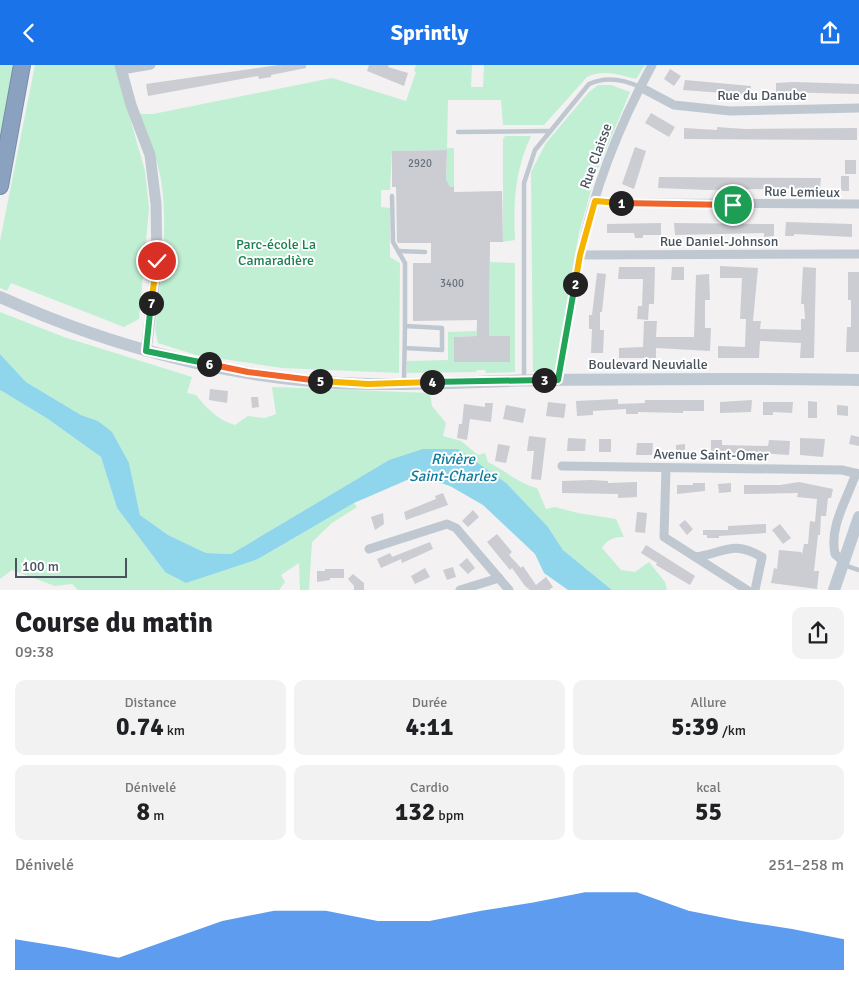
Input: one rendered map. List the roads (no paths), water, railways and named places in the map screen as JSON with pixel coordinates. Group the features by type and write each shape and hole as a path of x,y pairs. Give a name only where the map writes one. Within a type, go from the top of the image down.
{"highway":[{"path":"0,186 22,65"}],"main road":[{"name":"Boulevard Neuvialle","path":"0,297 54,322 146,351 248,372 306,380 404,383 524,380 859,379"},
{"path":"834,590 843,563 854,544 859,517"}],"street":[{"path":"146,351 157,261 156,203 150,155 131,105 121,68 151,65"},
{"name":"Rue Claisse","path":"558,380 580,255 595,201 605,168 625,117 652,65"},
{"name":"Rue du Danube","path":"640,87 674,105 730,111 859,108"},
{"name":"Rue Lemieux","path":"595,201 617,203 859,205"},
{"name":"Rue Daniel-Johnson","path":"580,255 859,254"},
{"name":"Avenue Saint-Omer","path":"562,466 842,469 858,474"},
{"path":"666,468 664,537 747,590"},
{"path":"843,563 835,554 834,535 841,509 858,474"},
{"path":"369,549 447,524 456,528 509,590"},
{"path":"696,557 739,547 748,549 762,557 755,590"},
{"path":"460,590 499,578"}],"lane":[{"path":"524,380 524,183 535,150 548,131 589,84 598,79 628,82 640,87"},
{"path":"458,132 548,131"},
{"path":"392,196 393,243 405,263 404,383"},
{"path":"398,251 425,252"},
{"path":"404,348 442,350 442,328 405,327"},
{"path":"843,563 859,570"}],"water":[{"name":"Rivière Saint-Charles","path":"0,354 26,382 81,415 98,421 112,432 129,463 140,515 168,535 206,553 231,554 389,460 423,449 458,449 506,483 548,527 563,550 612,590 568,590 544,573 535,554 483,505 450,486 438,482 407,480 354,503 258,559 186,583 165,572 117,508 101,457 48,419 0,390"}],"park label":[{"name":"Parc-école La Camaradière","path":"276,252"}]}
